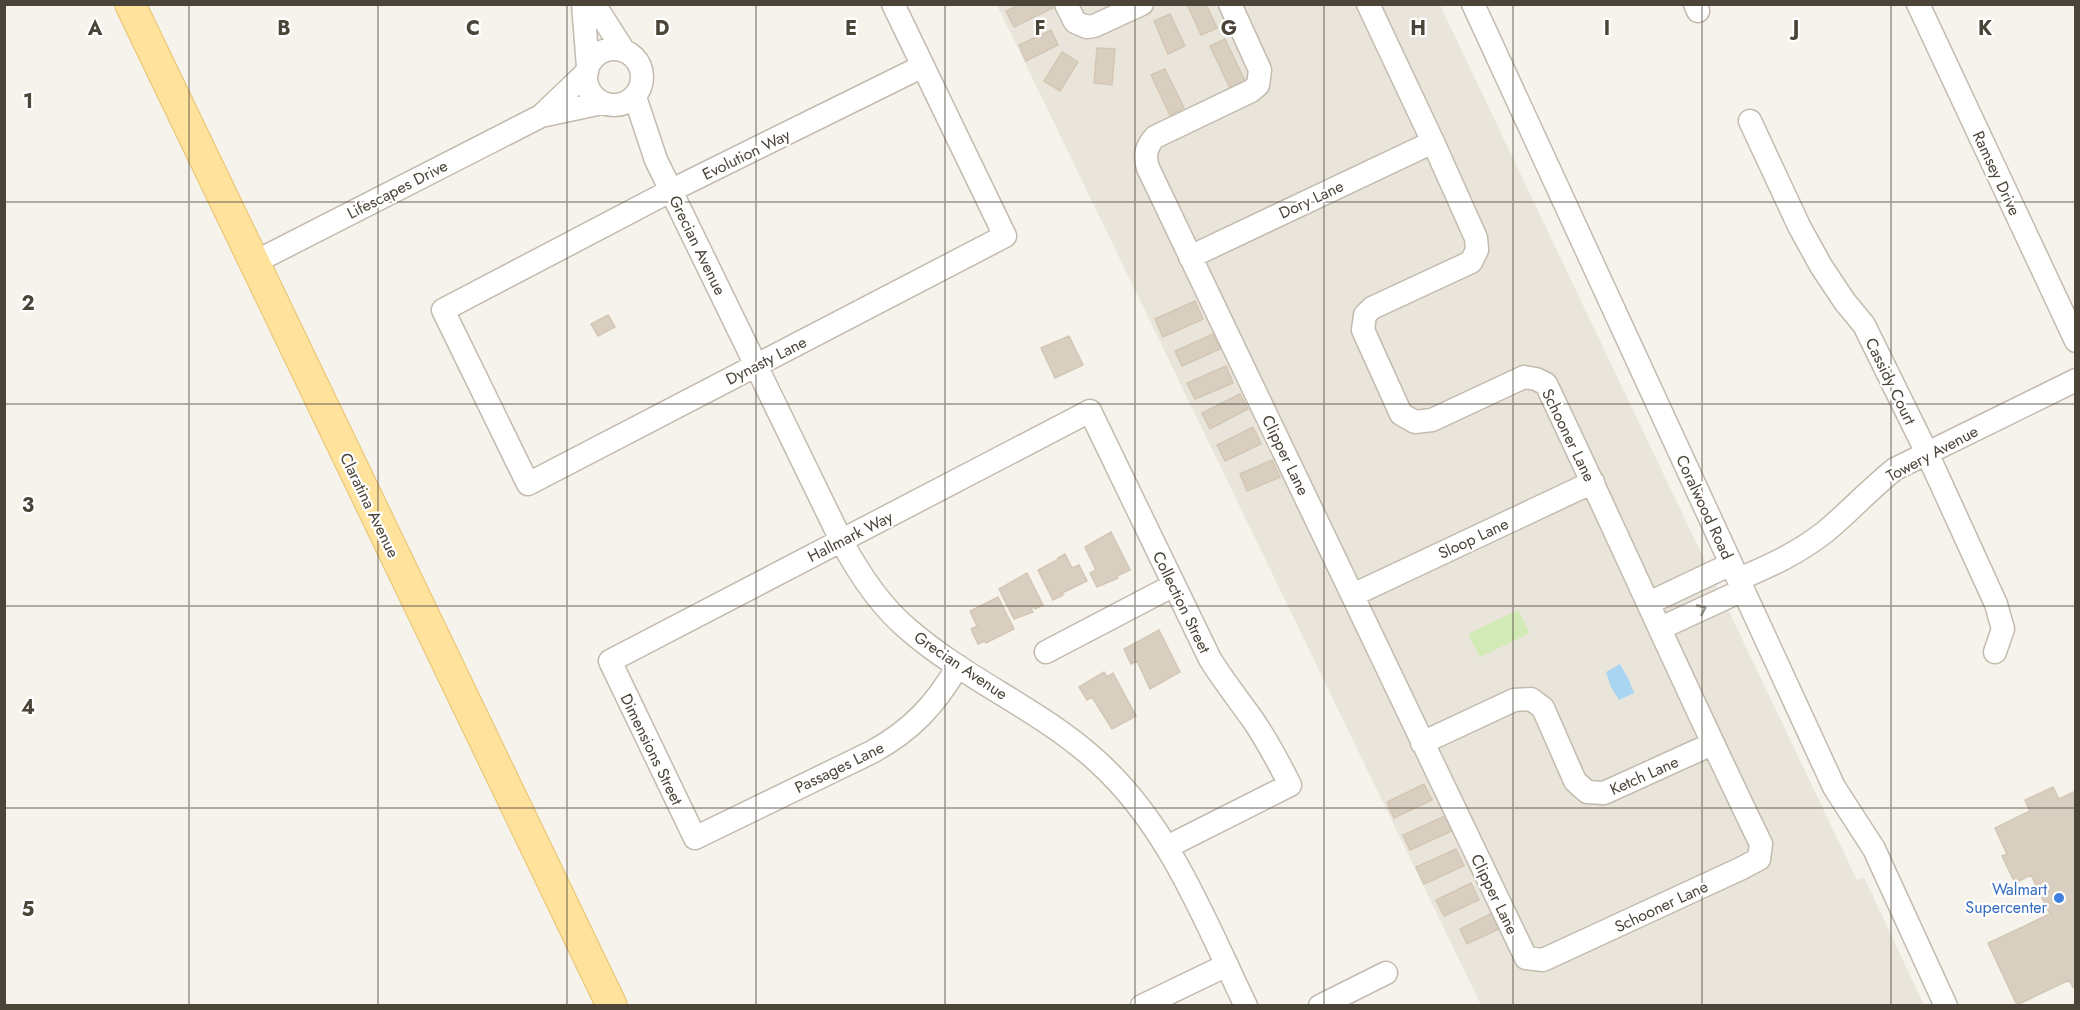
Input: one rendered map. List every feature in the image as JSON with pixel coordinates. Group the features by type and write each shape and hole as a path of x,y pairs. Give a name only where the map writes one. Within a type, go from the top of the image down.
{"main road":[{"name":"Claratina Avenue","path":"130,4 612,1005"}],"street":[{"path":"583,4 588,89 595,98 617,102 640,87 642,76 640,66 624,51 613,49 602,52 593,58 587,70"},
{"path":"594,4 624,51"},
{"path":"893,4 923,66"},
{"path":"1066,4 1075,22 1087,27 1142,4"},
{"name":"Clipper Lane","path":"1230,4 1260,70 1258,85 1251,92 1155,137 1148,145 1145,156 1148,168 1526,957"},
{"name":"Schooner Lane","path":"1368,4 1476,238 1477,250 1471,262 1372,308 1365,315 1363,330 1401,414 1415,422 1432,420 1524,377 1546,384 1661,628 1712,744 1761,844 1759,859 1543,960 1526,957"},
{"name":"Coralwood Road","path":"1473,4 1834,787 1874,849 1946,1005"},
{"name":"Ramsey Drive","path":"1918,4 2076,341"},
{"name":"Evolution Way","path":"528,484 443,310 672,190 923,66"},
{"name":"Dynasty Lane","path":"528,484 1005,236 923,66"},
{"name":"Lifescapes Drive","path":"541,116 587,70"},
{"name":"Lifescapes Drive","path":"253,263 541,116 617,102"},
{"name":"Grecian Avenue","path":"617,102 656,160 672,190 841,540 867,584 886,608 932,649 1045,719 1073,740 1125,790 1167,847 1246,1005"},
{"name":"Cassidy Court","path":"1750,121 1821,266 1864,326 1927,453 1995,604 2003,629 1995,652"},
{"name":"Dory Lane","path":"1190,257 1433,142"},
{"name":"Towery Avenue","path":"1649,603 1738,578 1777,563 1826,531 1895,470 2076,380"},
{"name":"Hallmark Way","path":"610,661 1090,411"},
{"name":"Collection Street","path":"1090,411 1210,659 1224,683 1257,727 1290,785 1167,847"},
{"name":"Sloop Lane","path":"1353,595 1593,482"},
{"name":"Towery Avenue","path":"1661,628 1738,578"},
{"path":"1047,652 1174,585"},
{"name":"Dimensions Street","path":"610,661 695,838"},
{"name":"Passages Lane","path":"695,838 872,752 899,736 934,703 958,666"},
{"name":"Ketch Lane","path":"1422,743 1514,700 1531,699 1543,708 1575,781 1587,792 1604,794 1712,744"},
{"path":"1142,1005 1227,965"},
{"path":"1320,1005 1386,973"}],"shaded area":[{"path":"997,5 1440,5 1857,880 1864,877 1924,1005 1481,1005"}],"green space":[{"path":"1518,610 1530,633 1480,657 1468,634"}],"water":[{"path":"1620,664 1634,693 1619,700 1606,672"}],"building":[{"path":"1021,4 1051,4 1053,8 1014,27 1006,11"},
{"path":"1187,4 1206,4 1217,28 1201,35"},
{"path":"1170,14 1185,46 1168,54 1154,21"},
{"path":"1051,30 1058,45 1026,61 1019,45"},
{"path":"1225,39 1245,81 1230,88 1210,46"},
{"path":"1097,48 1115,49 1112,85 1094,83"},
{"path":"1062,52 1078,62 1060,91 1044,81"},
{"path":"1165,69 1184,108 1170,115 1151,75"},
{"path":"1195,301 1203,319 1163,337 1155,319"},
{"path":"608,315 615,327 598,336 591,324"},
{"path":"1213,334 1220,349 1182,366 1175,351"},
{"path":"1069,336 1083,365 1055,378 1041,348"},
{"path":"1226,366 1233,383 1195,399 1187,383"},
{"path":"1240,394 1248,409 1210,429 1202,413"},
{"path":"1253,427 1261,444 1225,461 1217,445"},
{"path":"1272,460 1280,477 1247,491 1240,474"},
{"path":"1111,532 1130,570 1097,587 1090,573 1096,570 1085,547"},
{"path":"1065,554 1072,568 1079,565 1087,581 1053,600 1038,570"},
{"path":"1027,573 1043,605 1035,609 1034,607 1031,609 1033,612 1014,619 999,589"},
{"path":"998,597 1014,629 986,643 985,641 978,644 971,629 977,626 970,611"},
{"path":"1159,630 1180,672 1150,689 1137,661 1131,664 1124,649"},
{"path":"1104,672 1107,677 1113,673 1136,716 1112,729 1092,697 1087,700 1079,687"},
{"path":"1424,784 1432,800 1394,818 1387,802"},
{"name":"Walmart Supercenter","path":"2053,787 2059,799 2076,791 2076,986 2073,987 2069,980 2017,1005 1988,943 2050,914 2031,875 2015,883 2002,856 2007,854 1995,828 2030,811 2025,800"},
{"path":"1445,816 1452,831 1410,850 1403,835"},
{"path":"1456,849 1464,866 1424,884 1416,867"},
{"path":"1471,883 1479,900 1444,916 1436,900"},
{"path":"1492,913 1499,929 1467,944 1460,929"}],"place":[{"name":"Walmart Supercenter","path":"2059,898"}]}
